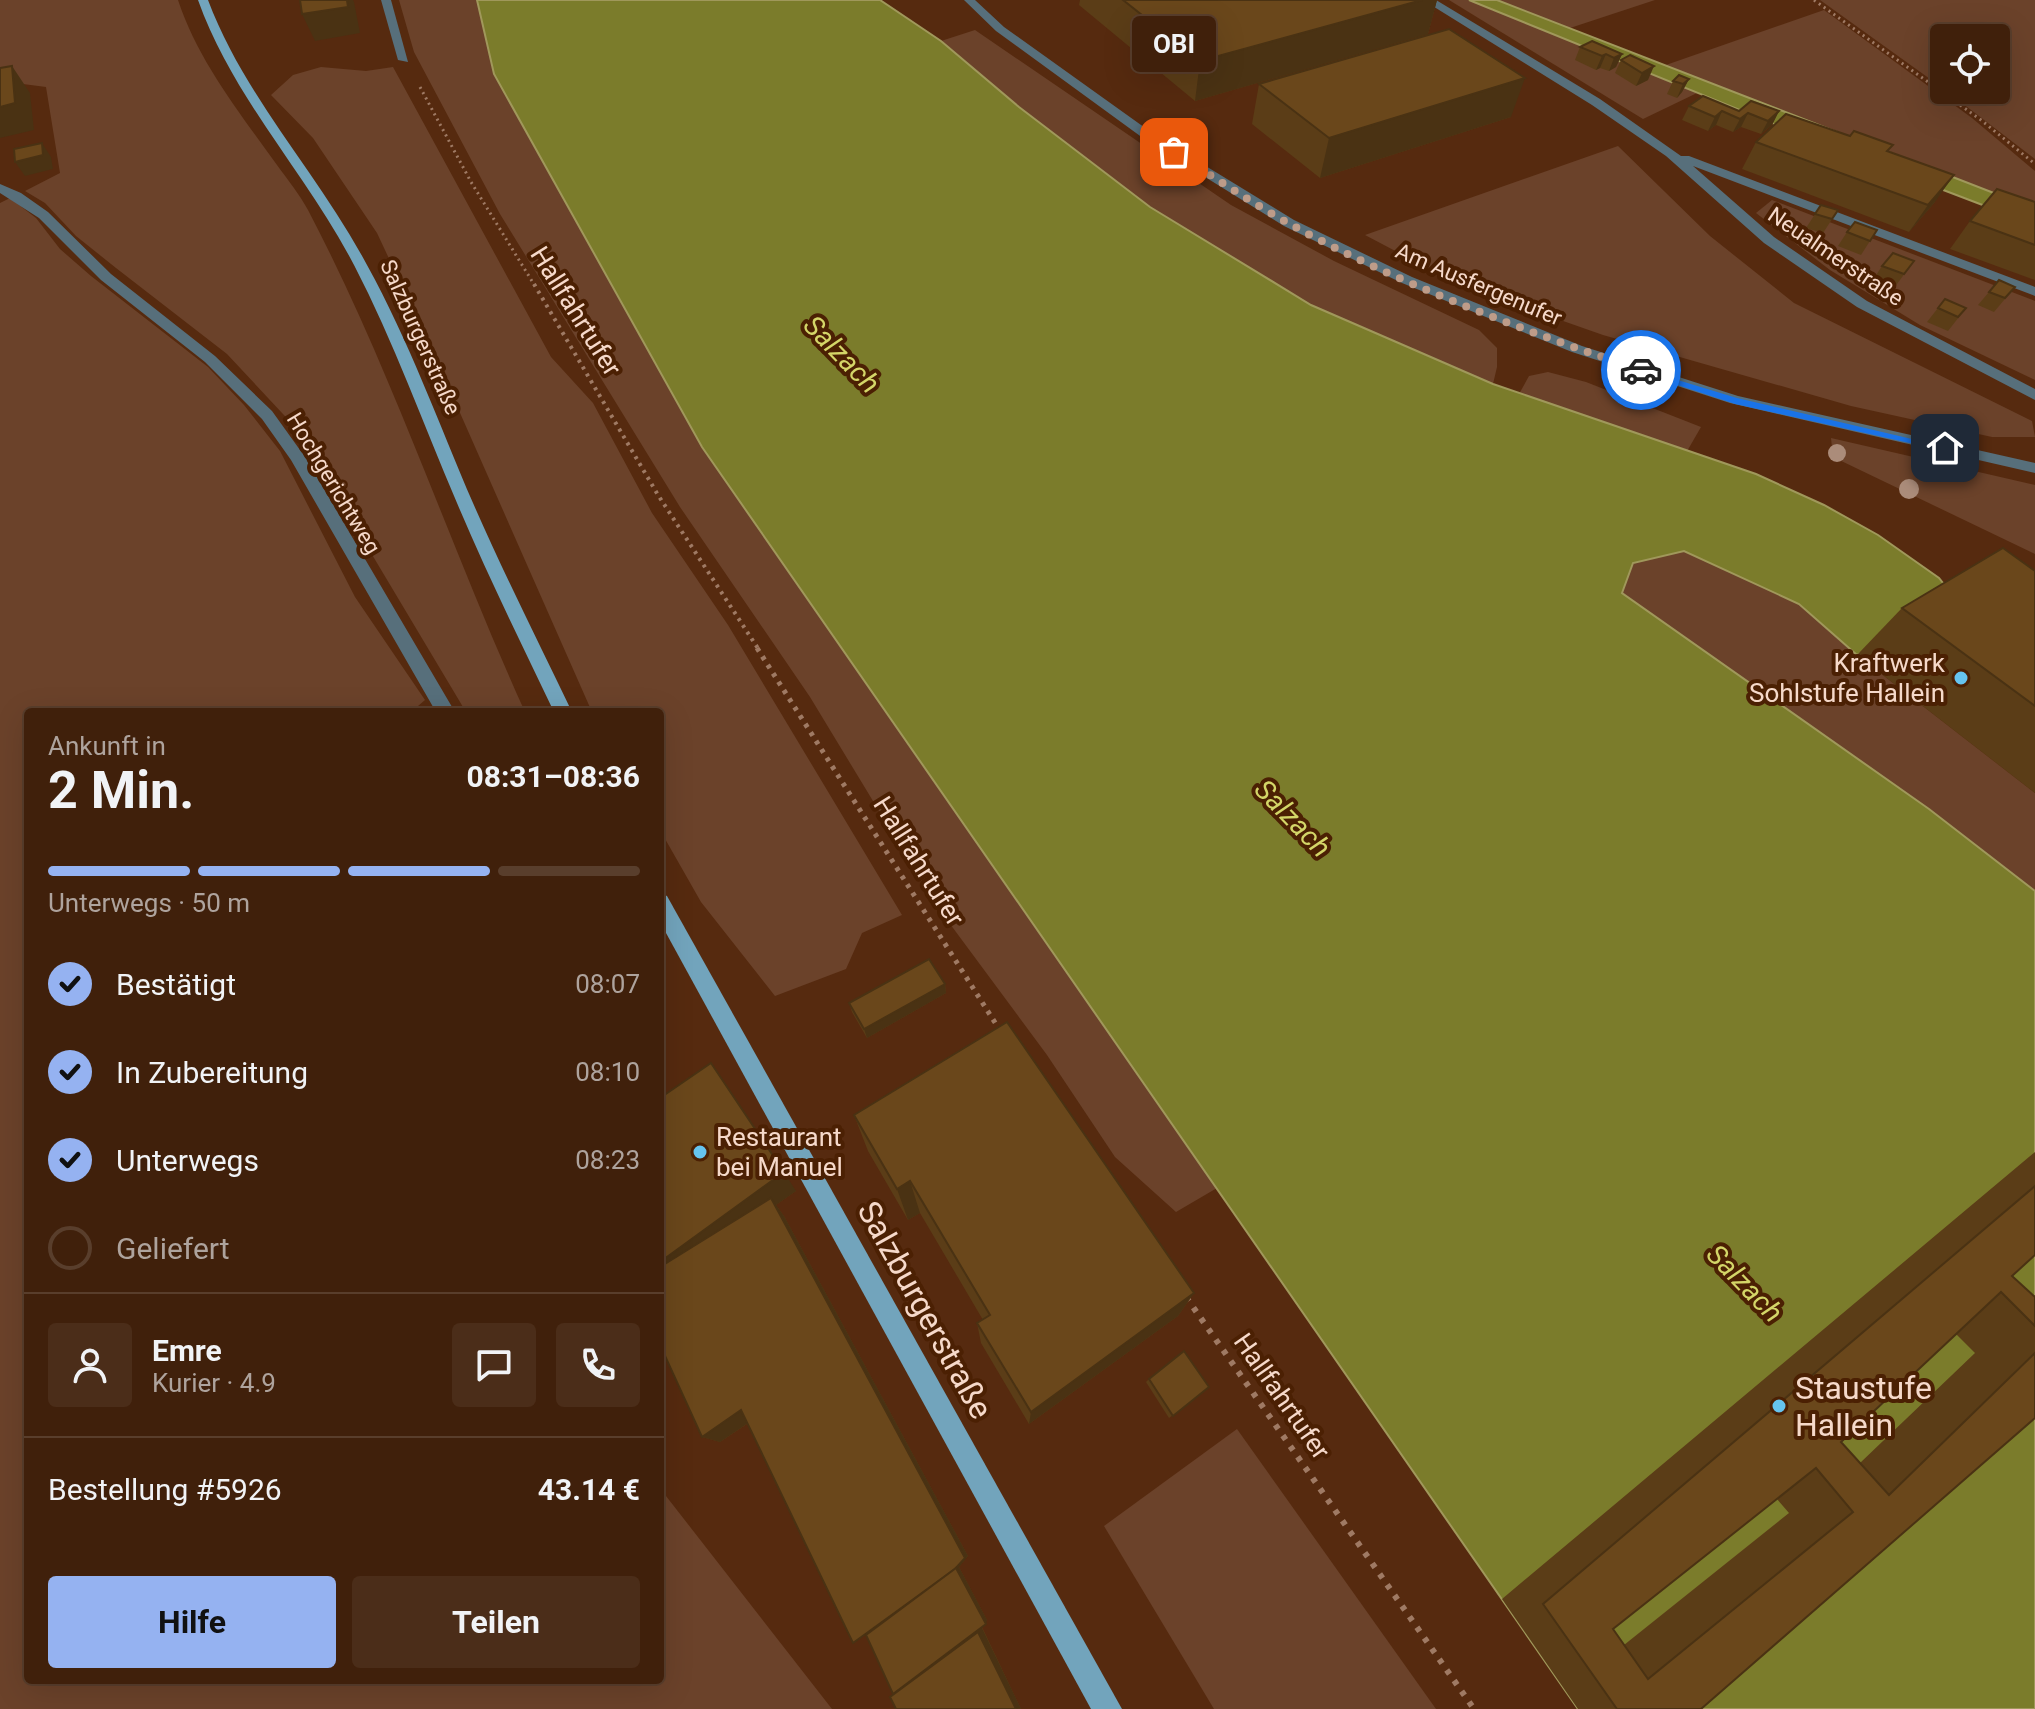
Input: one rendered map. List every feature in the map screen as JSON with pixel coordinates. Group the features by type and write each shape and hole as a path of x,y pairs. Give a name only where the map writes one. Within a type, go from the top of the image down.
{"main road":[{"name":"Salzburgerstraße","path":"203,0 211,26 238,80 342,231 388,320 467,507 561,708"},
{"name":"Salzburgerstraße","path":"664,909 1107,1709"}],"street":[{"path":"386,0 404,60"},
{"name":"Am Ausfergenufer","path":"969,0 1000,29 1151,138 1289,223 1407,280 1577,349 1735,400 2035,468"},
{"name":"Neualmerstraße","path":"1428,0 1596,102 1670,153 1769,240 1862,304 2035,395"},
{"name":"Neualmerstraße","path":"1670,153 2035,292"},
{"name":"Hochgerichtweg","path":"0,188 39,208 71,246 109,280 216,361 268,416 297,458 444,708"}],"path":[{"path":"1814,0 1981,120 2035,164"},
{"name":"Hallfahrtufer","path":"404,60 471,182 603,397 658,495 1007,1041"},
{"name":"Hallfahrtufer","path":"1181,1290 1474,1709"}],"shaded area":[{"path":"0,0 178,0 208,65 308,210 338,271 394,396 523,708 464,708 297,429 227,354 76,236 45,203 25,191 60,173 46,87 0,81"},
{"path":"399,0 477,0 494,74 702,447 1217,1188 1176,1212 1115,1157 1047,1055 936,905 810,697 680,507 500,214 414,52"},
{"path":"1449,0 1469,0 1697,93 1643,119"},
{"path":"1497,0 1655,0 1567,29"},
{"path":"1820,0 2035,0 2035,159 1963,104 2010,104 2010,24 1930,24 1930,79"},
{"path":"1824,10 1930,87 1930,104 1953,104 2035,171 2035,209 1663,66"},
{"path":"975,30 1231,205 1334,261 1479,330 1497,348 1493,384 1311,305 1150,207 1019,107 941,41"},
{"path":"321,67 366,71 393,67 551,357 593,403 652,513 728,625 902,915 862,933 846,969 775,996 701,902 664,837 664,708 590,708 438,363 377,233 313,138 271,95 293,75"},
{"path":"1618,146 1710,236 1794,303 2032,421 2035,437 1992,437 1851,406 1603,335 1458,284 1365,235"},
{"path":"10,198 36,218 60,249 208,367 244,405 280,451 355,597 425,700 416,708 24,708 24,1684 664,1684 664,1485 666,1496 832,1709 0,1709 0,203"},
{"path":"1772,200 2035,301 2035,380 1920,325 1830,270 1756,213"},
{"path":"1548,372 1586,382 1701,427 1686,453 1519,394 1529,376"},
{"path":"1831,438 2035,485 2035,554 1833,457"},
{"path":"1684,551 1799,604 1857,655 2035,793 2035,891 1928,809 1622,593 1632,563"},
{"path":"1237,1429 1436,1709 1214,1709 1104,1526"}],"water":[{"name":"Salzach","path":"477,0 880,0 941,41 1019,107 1150,207 1311,305 1493,384 1756,474 1824,505 1878,535 1939,578 1954,597 1857,655 1799,604 1684,551 1633,563 1622,593 1929,809 2035,891 2035,1709 1578,1709 702,447 494,74"},
{"path":"1469,0 1497,0 2035,209 2035,225 1841,151"}],"building":[{"path":"300,0 347,0 348,7 302,14"},
{"path":"1123,0 1422,0 1200,61"},
{"path":"1449,29 1525,78 1329,138 1259,84"},
{"path":"1592,41 1622,54 1614,58 1606,54 1602,56 1580,47"},
{"path":"1630,55 1654,66 1642,73 1621,60"},
{"path":"12,66 15,103 0,107 0,68"},
{"path":"1679,75 1689,79 1683,84 1673,81"},
{"path":"1703,96 1739,111 1751,101 1779,111 1768,121 1748,113 1740,119 1722,111 1715,117 1689,106"},
{"path":"1786,114 1850,136 1854,131 1893,145 1887,151 1954,175 1928,205 1756,142"},
{"path":"42,143 43,155 15,162 14,149"},
{"path":"1997,189 2035,202 2035,245 1970,221"},
{"path":"1821,205 1838,210 1832,219 1815,214"},
{"path":"1855,222 1877,230 1870,241 1847,232"},
{"path":"1893,253 1914,261 1904,274 1882,266"},
{"path":"1999,280 2015,287 2005,298 1989,292"},
{"path":"1945,299 1966,308 1958,317 1938,308"},
{"path":"2003,548 2035,571 2035,706 1902,608"},
{"path":"929,959 945,984 864,1029 849,1003"},
{"path":"1007,1022 1194,1293 1031,1412 977,1323 990,1315 910,1181 897,1189 854,1115"},
{"path":"711,1063 784,1172 664,1259 664,1095"},
{"path":"2035,1186 2035,1255 2012,1276 2035,1297 2035,1326 2001,1292 1841,1442 1889,1495 2035,1353 2035,1418 1701,1709 1617,1709 1543,1604","holes":["1816,1468 1853,1512 1648,1679 1613,1629"]},
{"path":"771,1198 965,1558 955,1569 853,1643 741,1410 702,1437 664,1354 664,1265"},
{"path":"1184,1351 1209,1387 1173,1416 1149,1379"},
{"path":"956,1568 986,1624 893,1694 866,1635"},
{"path":"978,1632 1016,1709 896,1709 890,1697"}],"way so far":[{"path":"1174,152 1289,223 1407,280 1577,349 1641,370"}],"place":[{"name":"OBI","path":"1174,152"},
{"name":"Kraftwerk Sohlstufe Hallein","path":"1961,678"},
{"name":"Restaurant bei Manuel","path":"700,1152"},
{"name":"Staustufe Hallein","path":"1779,1406"}],"route":[{"path":"1641,370 1735,400 1945,448"}]}
